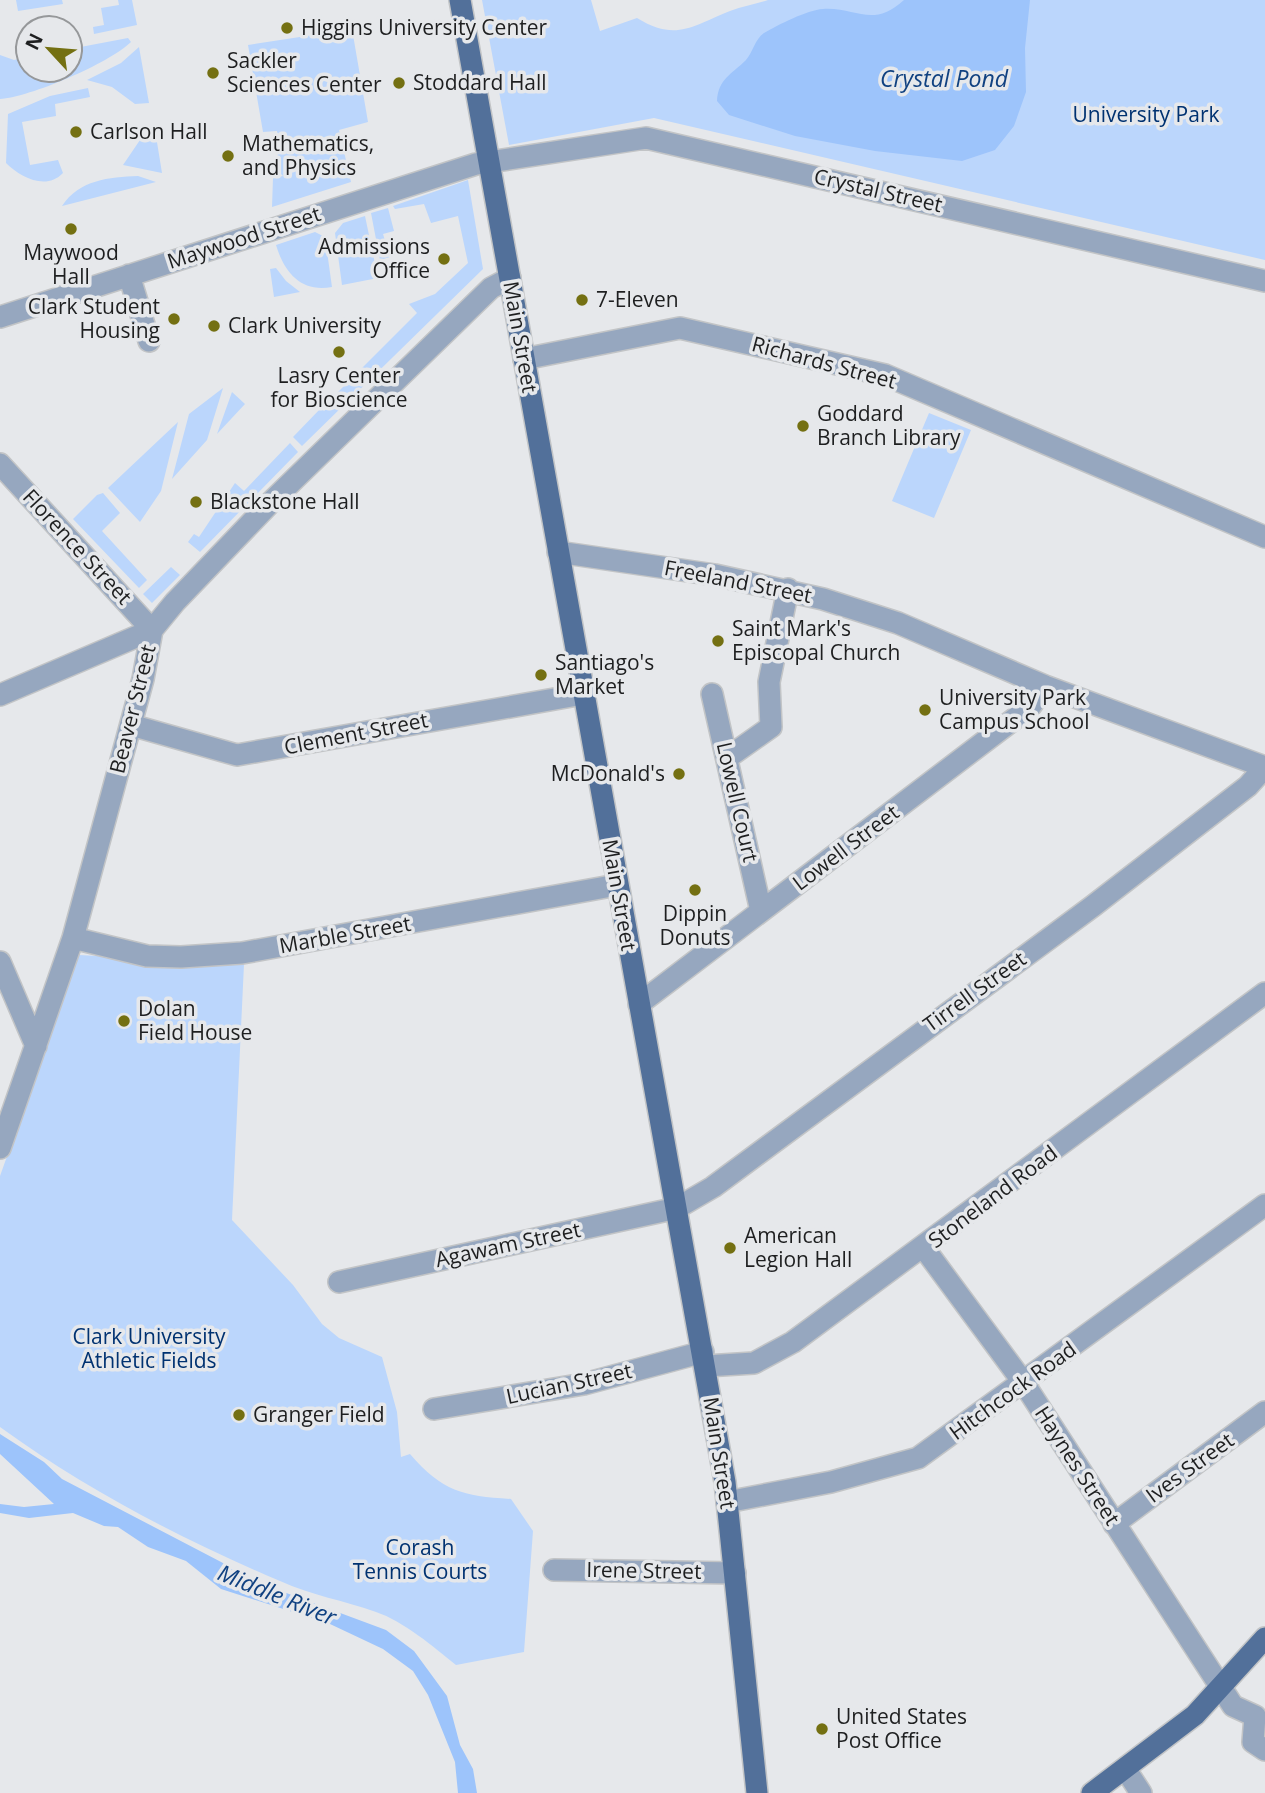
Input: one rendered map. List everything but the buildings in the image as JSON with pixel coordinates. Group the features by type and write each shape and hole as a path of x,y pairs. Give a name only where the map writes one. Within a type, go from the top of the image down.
{"main road":[{"name":"Main Street","path":"460,0 704,1359 727,1502 757,1793"},
{"path":"1092,1793 1173,1734 1222,1688 1265,1638"}],"street":[{"name":"Crystal Street","path":"489,162 646,138 1265,281"},
{"name":"Maywood Street","path":"0,317 416,182 489,162"},
{"path":"129,275 149,341"},
{"name":"Beaver Street","path":"0,1148 73,938 131,725 152,630 175,602 272,501 491,288 510,278"},
{"name":"Richards Street","path":"524,359 680,328 885,375 1265,537"},
{"name":"Florence Street","path":"0,464 152,630"},
{"name":"Freeland Street","path":"558,552 715,575 788,589 898,623 1045,685 1265,767"},
{"path":"727,758 771,727 769,682 788,589"},
{"path":"0,695 152,630"},
{"name":"Lowell Street","path":"639,1004 1030,707 1045,685"},
{"name":"Clement Street","path":"131,725 237,755 583,694"},
{"name":"Lowell Court","path":"712,694 761,911"},
{"name":"Tirrell Street","path":"677,1208 713,1187 1104,898 1248,786 1265,767"},
{"name":"Marble Street","path":"73,938 147,956 242,953 617,886"},
{"path":"0,962 36,1046"},
{"name":"Stoneland Road","path":"704,1359 754,1363 773,1356 924,1248 1265,993"},
{"name":"Hitchcock Road","path":"727,1502 831,1482 918,1458 1265,1205"},
{"name":"Agawam Street","path":"339,1282 677,1208"},
{"name":"Haynes Street","path":"924,1248 1023,1382 1233,1706 1255,1716 1254,1742 1265,1751"},
{"name":"Lucian Street","path":"434,1409 584,1384 704,1359"},
{"name":"Ives Street","path":"1114,1524 1265,1412"},
{"name":"Irene Street","path":"554,1570 735,1573"},
{"path":"1126,1770 1141,1793"}],"green space":[{"path":"16,0 62,0 63,4 18,11"},
{"path":"118,0 132,0 137,25 94,34 93,27 104,25 101,8 119,5"},
{"name":"University Park","path":"482,0 591,0 600,31 637,18 663,29 684,29 735,9 768,0 1265,0 1265,260 654,118 509,145"},
{"path":"352,29 368,122 339,130 351,182 272,207 273,178 283,176 278,171 277,131 263,132 248,45"},
{"path":"128,38 131,42 84,70 84,46"},
{"path":"139,47 149,103 135,104 112,87 87,80 121,63"},
{"path":"0,55 14,60 14,84 53,84 0,99"},
{"path":"88,88 90,97 55,104 56,116 22,122 30,165 58,160 63,173 49,181 33,180 6,163 8,114 50,96"},
{"path":"156,136 162,173 123,165 140,140"},
{"path":"138,176 156,182 62,206 77,190 86,185 116,177"},
{"path":"468,180 483,269 302,446 293,437 321,408 324,411 336,400 333,397 417,313 409,304 435,294 468,263 458,216 431,223 424,204 395,209 393,206"},
{"path":"388,208 394,231 383,234 390,257 380,260 371,213"},
{"path":"365,216 378,278 342,285 335,233 343,223"},
{"path":"315,232 325,237 332,287 311,287 303,283 289,272 279,255 276,245"},
{"path":"276,268 286,281 300,292 274,297 270,269"},
{"path":"223,388 207,440 172,479 189,414"},
{"path":"232,392 245,404 217,434"},
{"path":"929,413 971,430 934,518 892,501"},
{"path":"178,422 161,491 140,522 108,488"},
{"path":"290,443 298,452 200,552 188,542 194,534 199,537 235,483 244,491"},
{"path":"103,493 120,513 102,531 147,580 139,588 73,519 97,495"},
{"path":"171,567 180,575 152,603 143,594"},
{"name":"Clark University Athletic Fields","path":"79,955 244,964 232,1220 293,1285 322,1324 339,1338 382,1357 397,1412 401,1457 410,1454 433,1477 455,1490 511,1499 533,1531 524,1652 456,1665 418,1635 386,1616 292,1586 136,1512 67,1472 0,1427 0,1176"}],"water":[{"name":"Crystal Pond","path":"904,0 1030,0 1025,48 1026,92 1014,126 995,150 962,161 875,151 795,136 729,115 717,101 723,82 746,60 761,36 770,30 816,10 835,9 873,15 893,9"},
{"name":"Middle River","path":"0,1434 44,1462 62,1479 223,1563 260,1589 281,1591 386,1630 414,1651 447,1696 460,1745 473,1769 477,1793 458,1793 455,1762 428,1695 413,1671 383,1649 330,1624 221,1589 186,1561 148,1547 118,1527 104,1526 73,1513 29,1518 0,1513 0,1504 24,1507 54,1504 0,1454"}],"place":[{"name":"Higgins University Center","path":"287,28"},
{"name":"Sackler Sciences Center","path":"213,73"},
{"name":"Stoddard Hall","path":"399,83"},
{"name":"Carlson Hall","path":"76,132"},
{"name":"Mathematics, and Physics","path":"228,156"},
{"name":"Maywood Hall","path":"71,229"},
{"name":"Admissions Office","path":"444,259"},
{"name":"7-Eleven","path":"582,300"},
{"name":"Clark Student Housing","path":"174,319"},
{"name":"Clark University","path":"214,326"},
{"name":"Lasry Center for Bioscience","path":"339,352"},
{"name":"Goddard Branch Library","path":"803,426"},
{"name":"Blackstone Hall","path":"196,502"},
{"name":"Saint Mark's Episcopal Church","path":"718,641"},
{"name":"Santiago's Market","path":"541,675"},
{"name":"University Park Campus School","path":"925,710"},
{"name":"McDonald's","path":"679,774"},
{"name":"Dippin Donuts","path":"695,890"},
{"name":"Dolan Field House","path":"124,1021"},
{"name":"American Legion Hall","path":"730,1248"},
{"name":"Granger Field","path":"239,1415"},
{"name":"United States Post Office","path":"822,1729"}],"park label":[{"name":"Corash Tennis Courts","path":"420,1560"}]}
